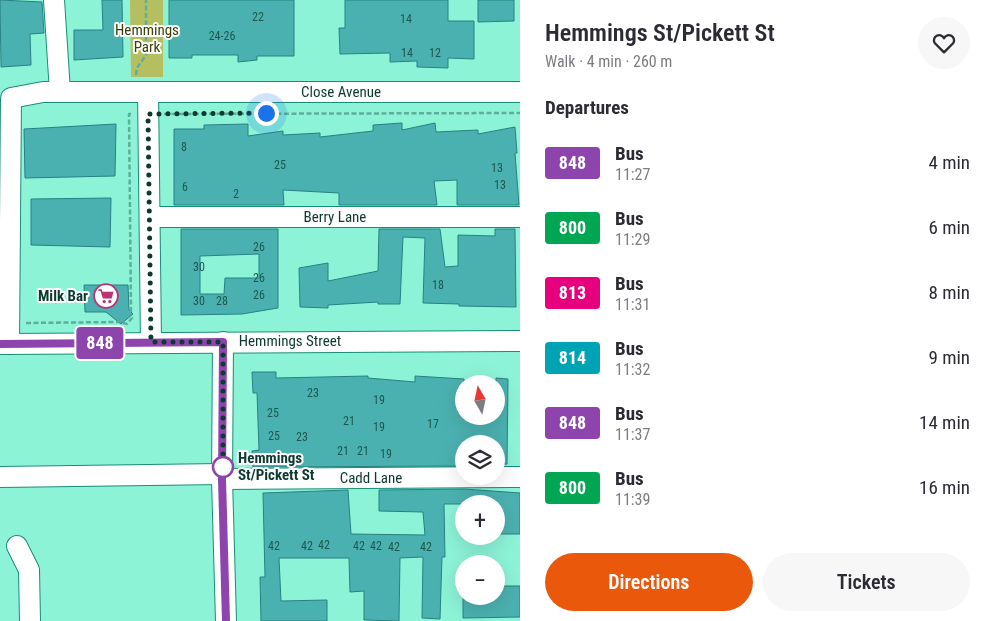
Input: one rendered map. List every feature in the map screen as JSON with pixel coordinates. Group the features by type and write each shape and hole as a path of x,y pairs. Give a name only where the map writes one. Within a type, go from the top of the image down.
{"street":[{"path":"51,92 54,0"},
{"name":"Close Avenue","path":"5,344 12,98 51,92 520,92"},
{"path":"148,92 151,342"},
{"name":"Berry Lane","path":"150,217 520,217"},
{"name":"Hemmings Street","path":"5,344 520,341"},
{"path":"223,342 226,621"},
{"name":"Cadd Lane","path":"0,477 520,477"},
{"path":"17,546 29,570 30,621"}],"path":[{"path":"146,0 146,55 137,68 136,81 148,92"},
{"path":"123,322 127,324 132,318 129,114 520,113"},
{"path":"20,323 119,322"}],"green space":[{"name":"Hemmings Park","path":"130,0 163,0 163,77 131,77"}],"building":[{"path":"0,0 42,2 44,33 30,34 31,65 1,67"},
{"path":"102,0 122,0 123,57 74,60 74,30 103,30"},
{"path":"169,0 294,0 294,56 257,56 257,60 238,62 238,55 192,55 192,58 169,58"},
{"path":"345,0 448,0 448,21 474,21 474,59 448,58 448,68 417,67 417,61 390,62 390,53 340,54 339,28 345,28"},
{"path":"478,0 514,0 514,21 478,22"},
{"path":"402,123 402,130 435,123 436,132 478,130 478,134 515,127 519,205 457,205 457,180 434,181 437,205 339,205 339,193 283,190 284,205 174,205 174,129 204,129 204,125 248,124 248,136 283,131 283,135 320,133 320,137 373,131 373,125"},
{"path":"116,124 115,176 25,178 24,129"},
{"path":"111,198 110,247 31,245 31,199"},
{"path":"181,229 278,229 278,308 242,314 181,315","holes":["259,254 259,278 225,278 224,294 200,294 200,256"]},
{"path":"379,229 440,229 445,267 458,266 458,235 495,236 495,229 515,229 516,307 423,303 425,238 403,237 400,304 378,304 378,302 328,305 328,308 300,307 299,268 328,263 328,281 378,271"},
{"name":"Milk Bar","path":"84,285 128,285 129,310 133,314 121,324 106,312 85,312"},
{"path":"252,372 276,372 276,378 368,376 368,378 415,382 415,376 455,378 455,425 505,425 505,379 508,379 507,464 505,464 505,435 455,435 455,466 253,467 252,451 259,450 257,393 253,393"},
{"path":"464,489 520,493 520,534 505,534 505,495 455,495 455,504 444,504 445,557 442,557 440,619 422,618 423,557 400,558 399,621 364,620 364,591 350,592 349,558 279,558 281,601 327,600 327,621 261,621 260,577 265,577 263,493 348,490 351,534 425,535 423,512 379,511 379,490"},
{"path":"505,586 520,586 520,617 463,618 463,605 505,605"}],"bus line":[{"name":"848","path":"0,344 223,342 222,479 226,621"}],"place":[{"name":"Milk Bar","path":"106,296"},
{"name":"Hemmings St/Pickett St","path":"223,467"}],"route":[{"path":"223,467 223,474 223,342 151,342 148,114 266,113"}]}
